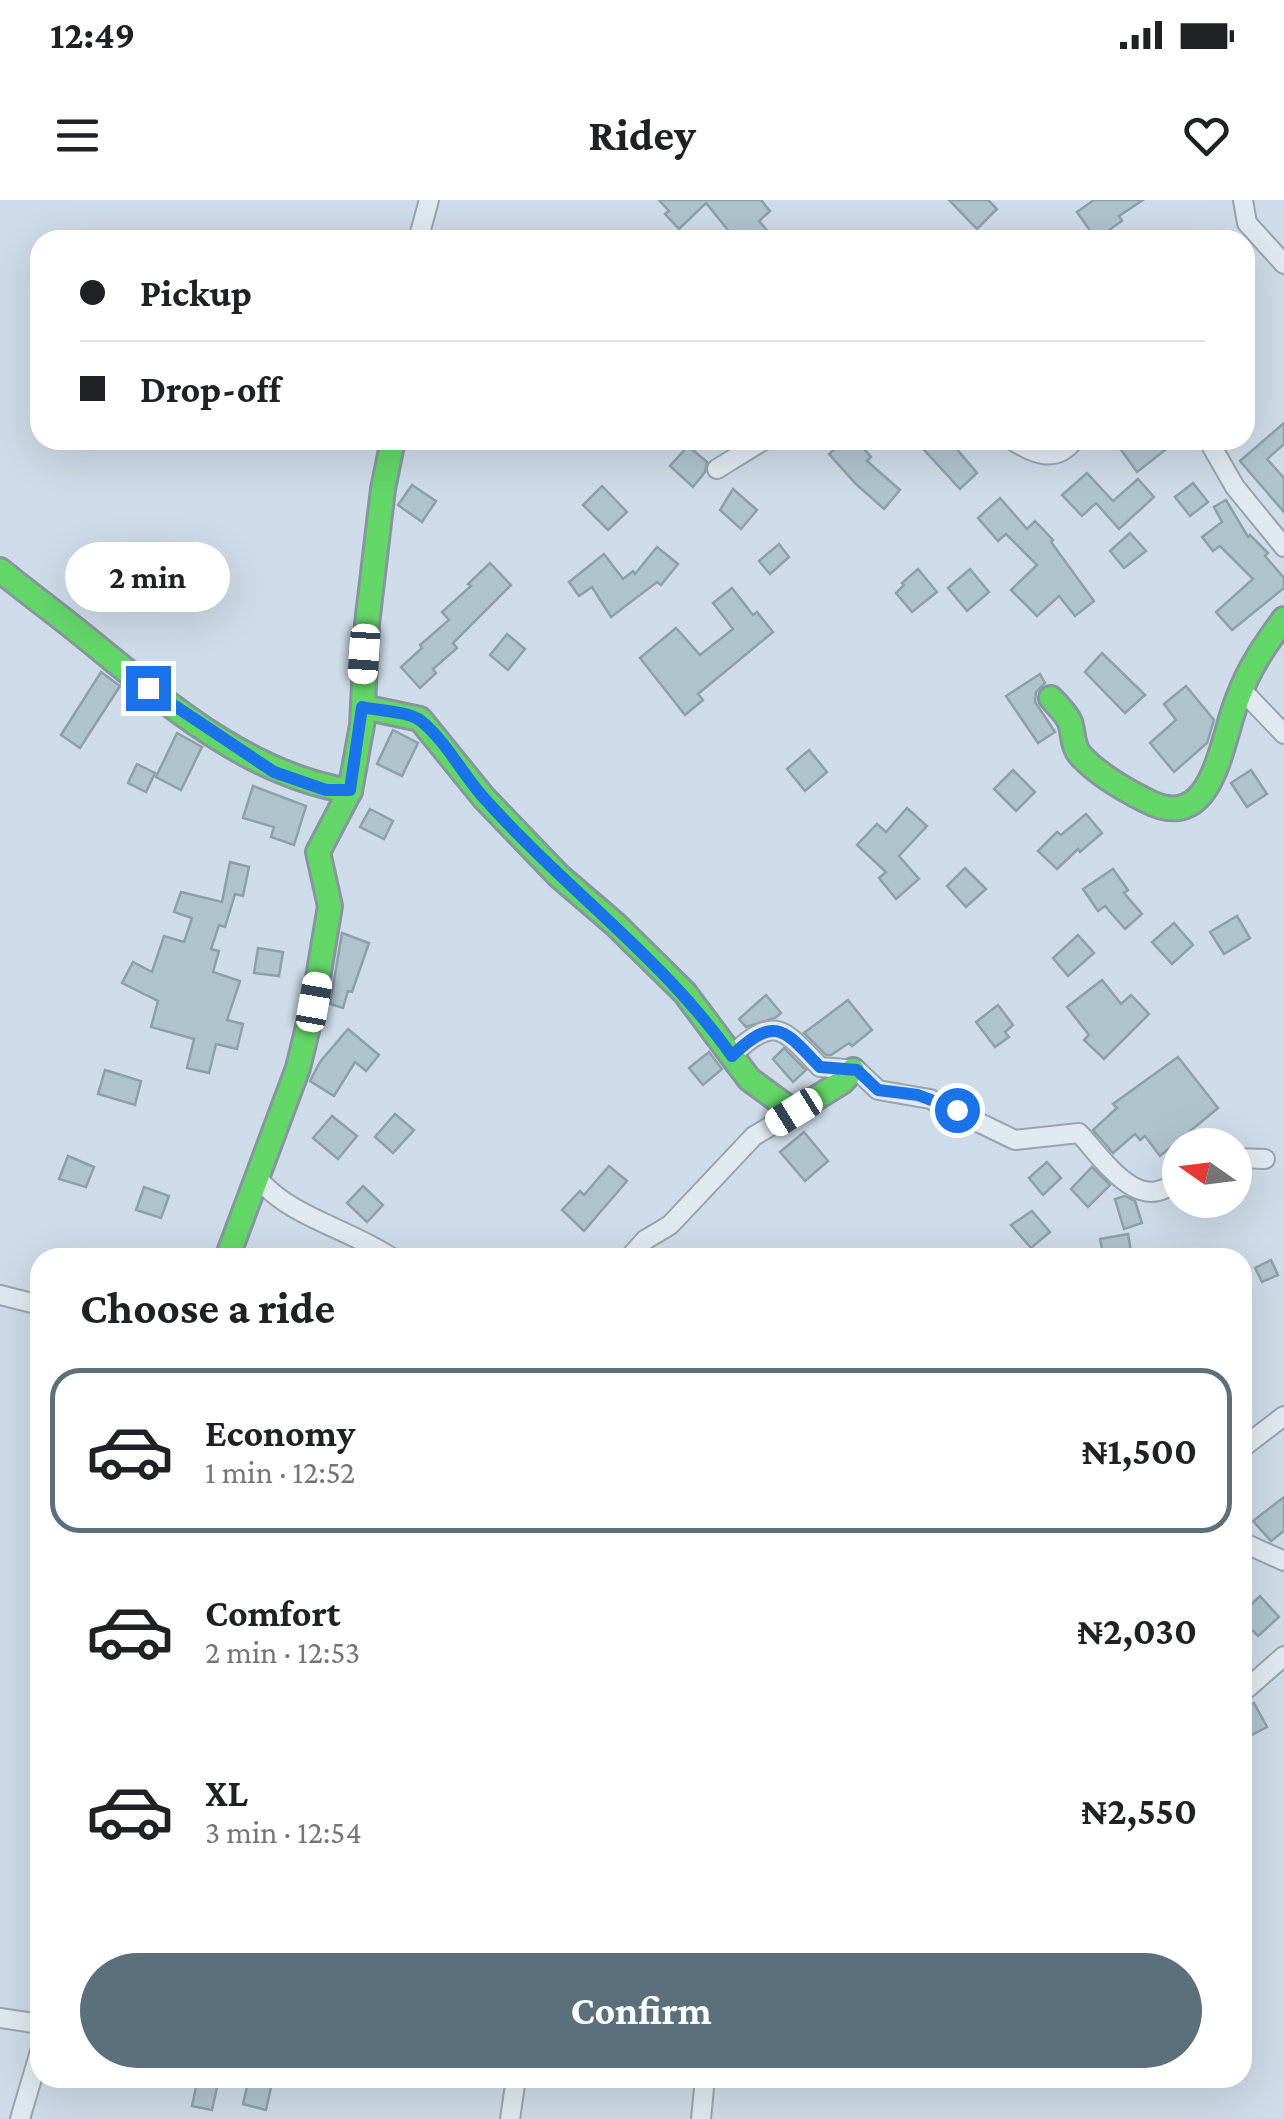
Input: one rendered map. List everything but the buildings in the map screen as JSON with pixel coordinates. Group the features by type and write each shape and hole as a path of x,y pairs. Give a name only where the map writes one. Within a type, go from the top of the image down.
{"street":[{"path":"421,230 430,200"},
{"path":"1244,200 1247,223 1253,230"},
{"path":"1255,232 1284,264"},
{"path":"231,1248 298,1068 318,979 330,906 318,852 350,790 383,489 391,450"},
{"path":"717,469 748,450"},
{"path":"1033,450 1046,456 1063,450"},
{"path":"1214,450 1235,487 1284,547"},
{"path":"0,570 167,703 274,772 326,790 350,790"},
{"path":"1051,698 1069,718 1076,751 1083,759 1123,789 1157,807 1191,807 1220,759 1253,661 1284,619"},
{"path":"1242,690 1284,734"},
{"path":"362,707 420,719 484,798 559,876 615,924 684,993 749,1080 794,1112"},
{"path":"732,1056 769,1030 777,1029 790,1034 820,1067 853,1070 878,1090 930,1099 1016,1140 1079,1133 1122,1180 1138,1191 1162,1191"},
{"path":"638,1248 670,1224 754,1136 842,1082 853,1070"},
{"path":"1252,1159 1265,1159"},
{"path":"258,1178 281,1201 378,1248"},
{"path":"0,1296 30,1303"},
{"path":"1252,1440 1284,1416"},
{"path":"1252,1547 1284,1561"},
{"path":"1252,1685 1284,1656"},
{"path":"0,2018 30,2022"},
{"path":"20,2119 30,2086"},
{"path":"510,2119 515,2088"},
{"path":"701,2119 704,2088"}],"traffic: fast":[{"path":"231,1248 298,1068 314,1002 330,906 318,852 350,791 362,725 367,624 391,450"},
{"path":"0,570 208,732 276,769 350,791"},
{"path":"1051,698 1070,722 1079,753 1096,770 1145,800 1168,808 1186,806 1200,796 1211,779 1242,687 1284,619"},
{"path":"363,707 420,719 484,798 559,876 685,993 749,1079 794,1112 842,1082 853,1070"}],"route":[{"path":"148,688 274,772 326,790 350,790 362,707 420,719 484,798 559,876 615,924 684,993 732,1056 769,1030 777,1029 790,1034 820,1067 857,1070 878,1090 918,1095 957,1110"}]}
